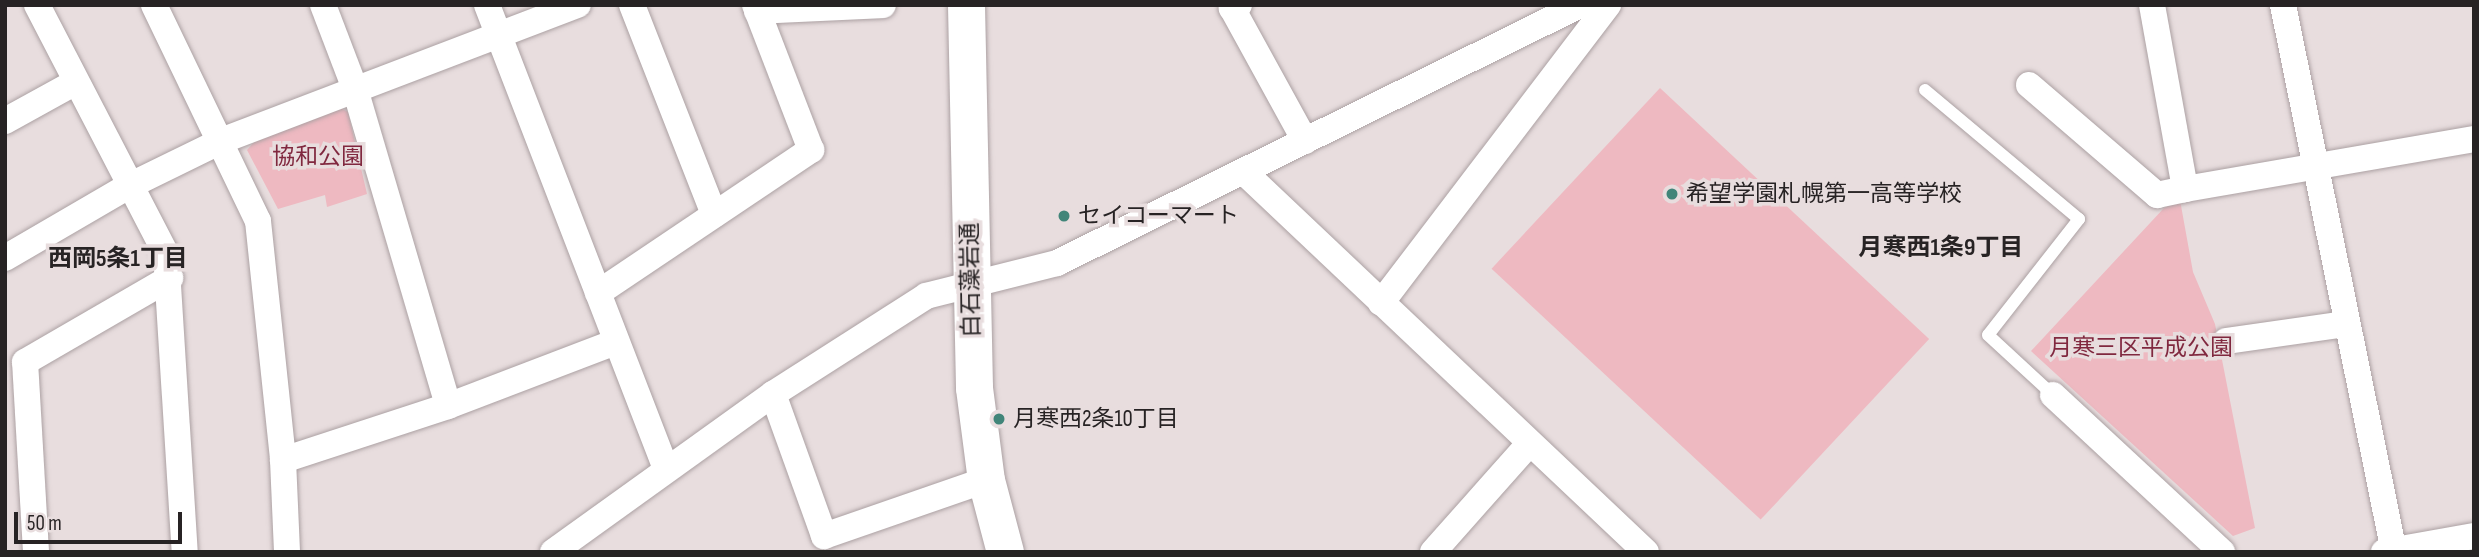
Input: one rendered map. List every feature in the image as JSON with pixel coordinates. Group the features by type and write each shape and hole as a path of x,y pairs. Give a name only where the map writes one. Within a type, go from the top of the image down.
{"main road":[{"name":"白石藻岩通","path":"966,5 974,388 986,480 1005,552"}],"street":[{"path":"37,5 127,187 166,254 170,278 185,552"},
{"path":"154,5 258,221 283,460 287,552"},
{"path":"323,5 355,89 448,406"},
{"path":"487,5 666,469"},
{"path":"5,258 127,187 221,141 578,5"},
{"path":"632,5 714,214"},
{"path":"598,293 811,150 756,8 883,5"},
{"path":"1239,5 1232,8 1305,141"},
{"path":"561,549 666,469 774,394 926,296 1056,263 1580,5"},
{"path":"1381,303 1608,5"},
{"path":"2152,5 2185,189"},
{"path":"2283,5 2317,166 2391,551 2474,536"},
{"path":"5,121 76,82"},
{"path":"2029,85 2157,195 2474,139"},
{"path":"1244,172 1646,552"},
{"path":"36,552 25,362 170,278"},
{"path":"2226,341 2346,324"},
{"path":"283,460 448,406 616,342"},
{"path":"774,394 824,536 986,480"},
{"path":"2053,395 2222,552"},
{"path":"1433,552 1529,444"}],"lane":[{"path":"1925,90 2079,219 1988,335 2053,395"}],"green space":[{"path":"1660,88 1929,339 1761,520 1492,269"},
{"name":"協和公園","path":"339,107 348,112 367,194 327,207 325,195 278,209 247,150 255,141"},
{"name":"月寒三区平成公園","path":"2180,200 2193,272 2215,324 2255,528 2233,536 2031,351 2164,208"}],"place":[{"name":"希望学園札幌第一高等学校","path":"1672,194"},
{"name":"セイコーマート","path":"1064,216"},
{"name":"月寒西2条10丁目","path":"999,419"}],"district":[{"name":"月寒西1条9丁目","path":"1941,248"},
{"name":"西岡5条1丁目","path":"118,259"}]}
